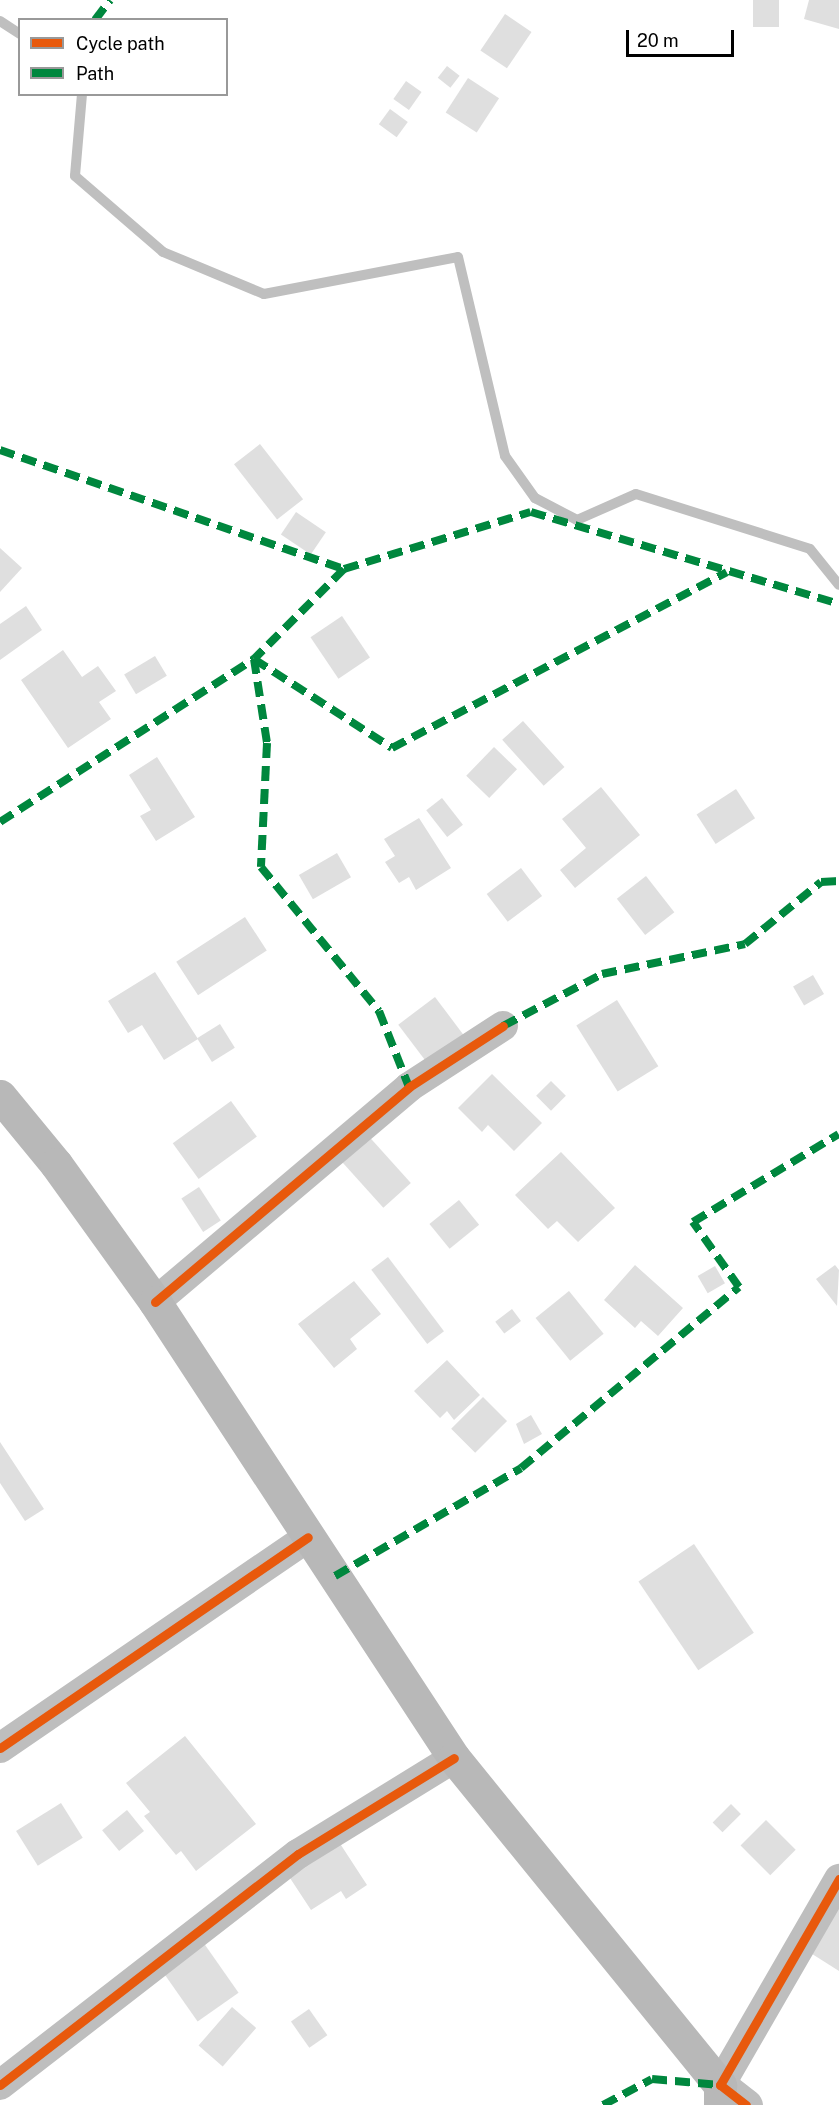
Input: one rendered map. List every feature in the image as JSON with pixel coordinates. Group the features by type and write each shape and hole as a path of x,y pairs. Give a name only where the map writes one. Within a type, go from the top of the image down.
{"main road":[{"path":"5,1112 155,1302 454,1758 720,2095"}],"street":[{"path":"155,1302 409,1087 503,1026"},
{"path":"0,1748 308,1537"},
{"path":"0,2085 298,1854 454,1758"},
{"path":"746,2105 720,2095 839,1879"}],"building":[{"path":"753,0 779,0 779,27 753,27"},
{"path":"809,0 839,0 839,29 804,19"},
{"path":"505,14 532,32 507,68 480,50"},
{"path":"447,66 460,76 450,88 438,78"},
{"path":"468,78 499,98 477,133 446,112"},
{"path":"406,81 422,92 409,110 393,99"},
{"path":"390,109 408,122 397,137 379,124"},
{"path":"260,444 303,499 277,519 234,464"},
{"path":"296,512 326,532 311,555 281,534"},
{"path":"0,548 22,568 0,592"},
{"path":"26,606 42,630 0,660 0,624"},
{"path":"342,616 370,657 338,679 310,637"},
{"path":"63,650 82,677 98,666 116,691 99,702 111,719 68,748 21,680"},
{"path":"155,656 167,676 136,694 124,675"},
{"path":"523,721 564,767 544,786 502,740"},
{"path":"494,747 517,769 489,798 466,776"},
{"path":"157,757 195,817 156,841 140,816 151,810 129,775"},
{"path":"601,787 640,835 575,888 560,870 586,848 562,819"},
{"path":"736,789 755,818 716,844 697,815"},
{"path":"442,798 463,825 447,837 426,810"},
{"path":"419,818 451,868 416,890 409,877 399,883 385,862 395,856 384,839"},
{"path":"337,853 351,877 313,899 299,875"},
{"path":"521,868 542,896 508,922 487,894"},
{"path":"646,876 674,912 645,935 617,899"},
{"path":"245,917 267,951 198,995 176,962"},
{"path":"155,972 198,1039 164,1060 142,1025 128,1033 108,1001"},
{"path":"813,975 824,994 804,1006 793,987"},
{"path":"435,997 465,1037 428,1065 398,1025"},
{"path":"617,1000 658,1066 618,1092 576,1025"},
{"path":"220,1024 235,1048 212,1062 197,1038"},
{"path":"492,1074 542,1123 514,1151 488,1125 482,1132 458,1108"},
{"path":"551,1081 566,1096 551,1111 536,1096"},
{"path":"231,1101 257,1137 199,1179 173,1143"},
{"path":"364,1131 411,1183 383,1208 337,1156"},
{"path":"561,1152 615,1208 578,1242 557,1221 548,1229 515,1195"},
{"path":"199,1187 221,1221 203,1232 181,1198"},
{"path":"459,1200 479,1225 450,1249 429,1224"},
{"path":"388,1257 444,1331 427,1344 371,1270"},
{"path":"635,1265 683,1308 658,1336 641,1321 635,1328 604,1300"},
{"path":"835,1265 839,1270 837,1306 816,1279"},
{"path":"715,1266 725,1283 708,1293 698,1276"},
{"path":"354,1281 381,1314 350,1339 357,1349 334,1368 298,1324"},
{"path":"569,1291 604,1334 570,1361 536,1318"},
{"path":"512,1309 521,1321 504,1334 495,1322"},
{"path":"447,1360 480,1395 454,1420 447,1411 440,1418 414,1391"},
{"path":"483,1397 507,1421 475,1453 451,1429"},
{"path":"531,1415 542,1434 524,1444 516,1424"},
{"path":"0,1442 44,1509 25,1521 0,1483"},
{"path":"694,1544 754,1633 698,1670 638,1581"},
{"path":"185,1736 256,1824 196,1871 181,1851 176,1855 144,1816 150,1812 126,1783"},
{"path":"61,1803 83,1838 38,1866 16,1831"},
{"path":"731,1804 741,1814 723,1832 713,1822"},
{"path":"127,1810 144,1831 119,1851 102,1830"},
{"path":"766,1820 796,1850 770,1875 741,1845"},
{"path":"339,1842 367,1885 346,1899 341,1891 311,1910 288,1875"},
{"path":"839,1905 839,1971 809,1952"},
{"path":"203,1942 239,1993 198,2021 162,1971"},
{"path":"232,2007 256,2028 223,2066 199,2045"},
{"path":"309,2009 327,2035 309,2048 291,2022"}],"waterway":[{"path":"0,21 18,33"},
{"path":"82,96 75,176 163,252 264,294 458,257 505,456 535,498 577,520 636,494 810,549 839,585"}],"marked path":[{"path":"96,18 110,0"},
{"path":"0,450 344,569 531,512 839,604"},
{"path":"344,569 254,659 267,743 261,867 379,1011 409,1087"},
{"path":"0,822 254,659 392,748 727,572"},
{"path":"503,1026 602,974 745,944 821,882 839,881"},
{"path":"335,1576 521,1468 739,1287 693,1222 839,1134"},
{"path":"603,2105 652,2079 720,2085"}],"cycle path":[{"path":"155,1302 409,1087 503,1026"},
{"path":"0,1748 308,1537"},
{"path":"0,2085 298,1854 454,1758"},
{"path":"746,2105 720,2085 839,1879"}]}
